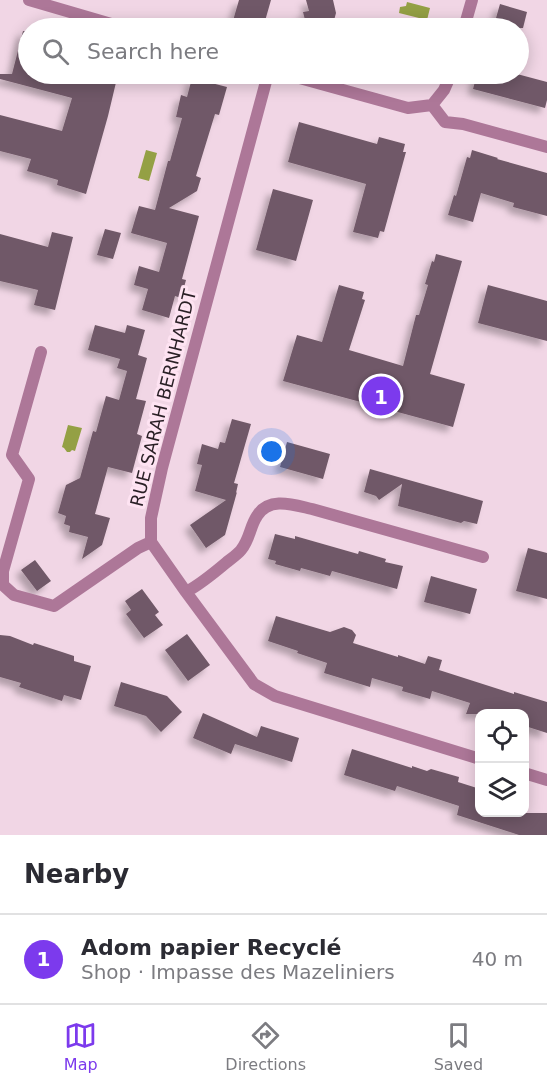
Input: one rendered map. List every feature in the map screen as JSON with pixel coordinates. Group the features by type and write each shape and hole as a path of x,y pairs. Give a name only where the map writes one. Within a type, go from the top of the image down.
{"street":[{"path":"29,0 91,18"},
{"path":"467,18 472,0"},
{"name":"RUE SARAH BERNHARDT","path":"151,542 151,518 162,468 265,84"},
{"path":"321,84 408,108 432,105 447,84"},
{"path":"432,105 445,122 464,124 547,147"},
{"path":"41,352 12,455 29,479 3,571 1,586 14,595 54,606 138,548 151,542 254,684 275,696 475,757"},
{"path":"186,592 201,584 241,550 249,537 257,515 265,507 275,504 285,503 312,509 483,557"},
{"path":"529,774 547,780"}],"shaded area":[{"path":"407,2 430,8 428,18 399,13 400,7 406,6"},
{"path":"146,150 157,153 149,181 138,178"},
{"path":"68,425 82,428 75,451 70,452 62,447"}],"building":[{"path":"239,0 271,0 266,18 234,18"},
{"path":"306,0 333,0 336,13 335,18 304,18 303,12 309,11"},
{"path":"500,4 527,12 526,18 496,18"},
{"path":"18,51 18,84 0,79 0,74 12,74"},
{"path":"529,77 547,82 547,100 545,108 473,89 474,84 529,84"},
{"path":"19,84 116,84 86,194 57,185 58,180 27,171 31,159 0,151 0,115 62,131 72,98"},
{"path":"190,84 215,84 227,87 219,115 215,114 196,176 201,178 197,191 169,208 199,216 182,279 186,280 181,298 175,296 169,318 142,310 148,289 134,285 139,266 159,272 167,243 131,233 139,206 155,210 182,118 176,117 181,95 187,97"},
{"path":"299,122 377,144 379,137 405,144 403,152 406,152 384,232 380,231 378,238 353,232 366,184 288,162"},
{"path":"472,150 547,173 547,216 513,207 514,203 481,193 473,222 448,215 467,157 470,158"},
{"path":"273,189 313,200 296,261 256,250"},
{"path":"105,229 121,233 113,259 97,255"},
{"path":"52,232 73,237 55,310 34,305 38,290 0,281 0,234 48,247"},
{"path":"436,254 462,261 430,374 465,384 453,427 283,381 297,335 322,342 339,285 364,292 362,299 365,300 349,350 403,366 416,315 419,315 428,285 425,284"},
{"path":"488,285 547,301 547,341 478,323"},
{"path":"95,325 125,333 127,325 145,330 138,355 147,358 136,399 146,401 137,434 142,436 132,473 108,467 95,514 110,518 102,545 82,559 88,537 69,532 70,526 64,524 66,516 58,513 66,485 80,478 93,431 96,432 106,396 119,400 127,371 117,368 120,359 88,350"},
{"path":"232,419 251,424 234,483 238,484 237,492 225,535 206,548 190,525 226,500 195,491 202,465 197,464 202,444 218,449 220,442 225,443"},
{"path":"287,442 330,454 323,479 280,467"},
{"path":"370,469 483,501 477,524 464,521 461,523 398,506 402,484 379,500 376,496 364,492"},
{"path":"275,534 295,539 295,536 358,554 359,551 386,559 385,562 403,566 397,589 332,571 330,576 275,564 276,561 268,559"},
{"path":"528,548 547,553 547,599 516,591"},
{"path":"35,560 51,581 37,591 21,570"},
{"path":"431,576 477,589 470,614 424,602"},
{"path":"142,589 159,612 155,615 163,625 144,638 126,614 131,610 125,601"},
{"path":"276,616 330,632 344,627 352,630 356,635 353,643 425,664 428,656 442,660 439,670 547,702 547,733 529,727 529,709 475,709 475,714 466,714 470,703 432,691 430,699 402,691 403,687 372,678 370,687 324,673 327,663 268,641"},
{"path":"187,634 210,665 188,681 165,650"},
{"path":"0,635 74,656 74,661 91,666 81,700 64,695 62,701 19,687 21,683 0,677"},
{"path":"121,682 167,696 182,712 161,732 146,716 114,706"},
{"path":"203,713 257,737 261,726 299,738 292,762 235,744 231,754 193,738"},
{"path":"352,749 412,768 412,766 427,771 431,769 459,777 458,782 475,787 475,817 529,817 529,813 547,813 547,835 519,835 457,815 459,806 397,786 395,791 344,775"}],"place":[{"name":"Adom papier Recyclé","path":"381,396"}]}
